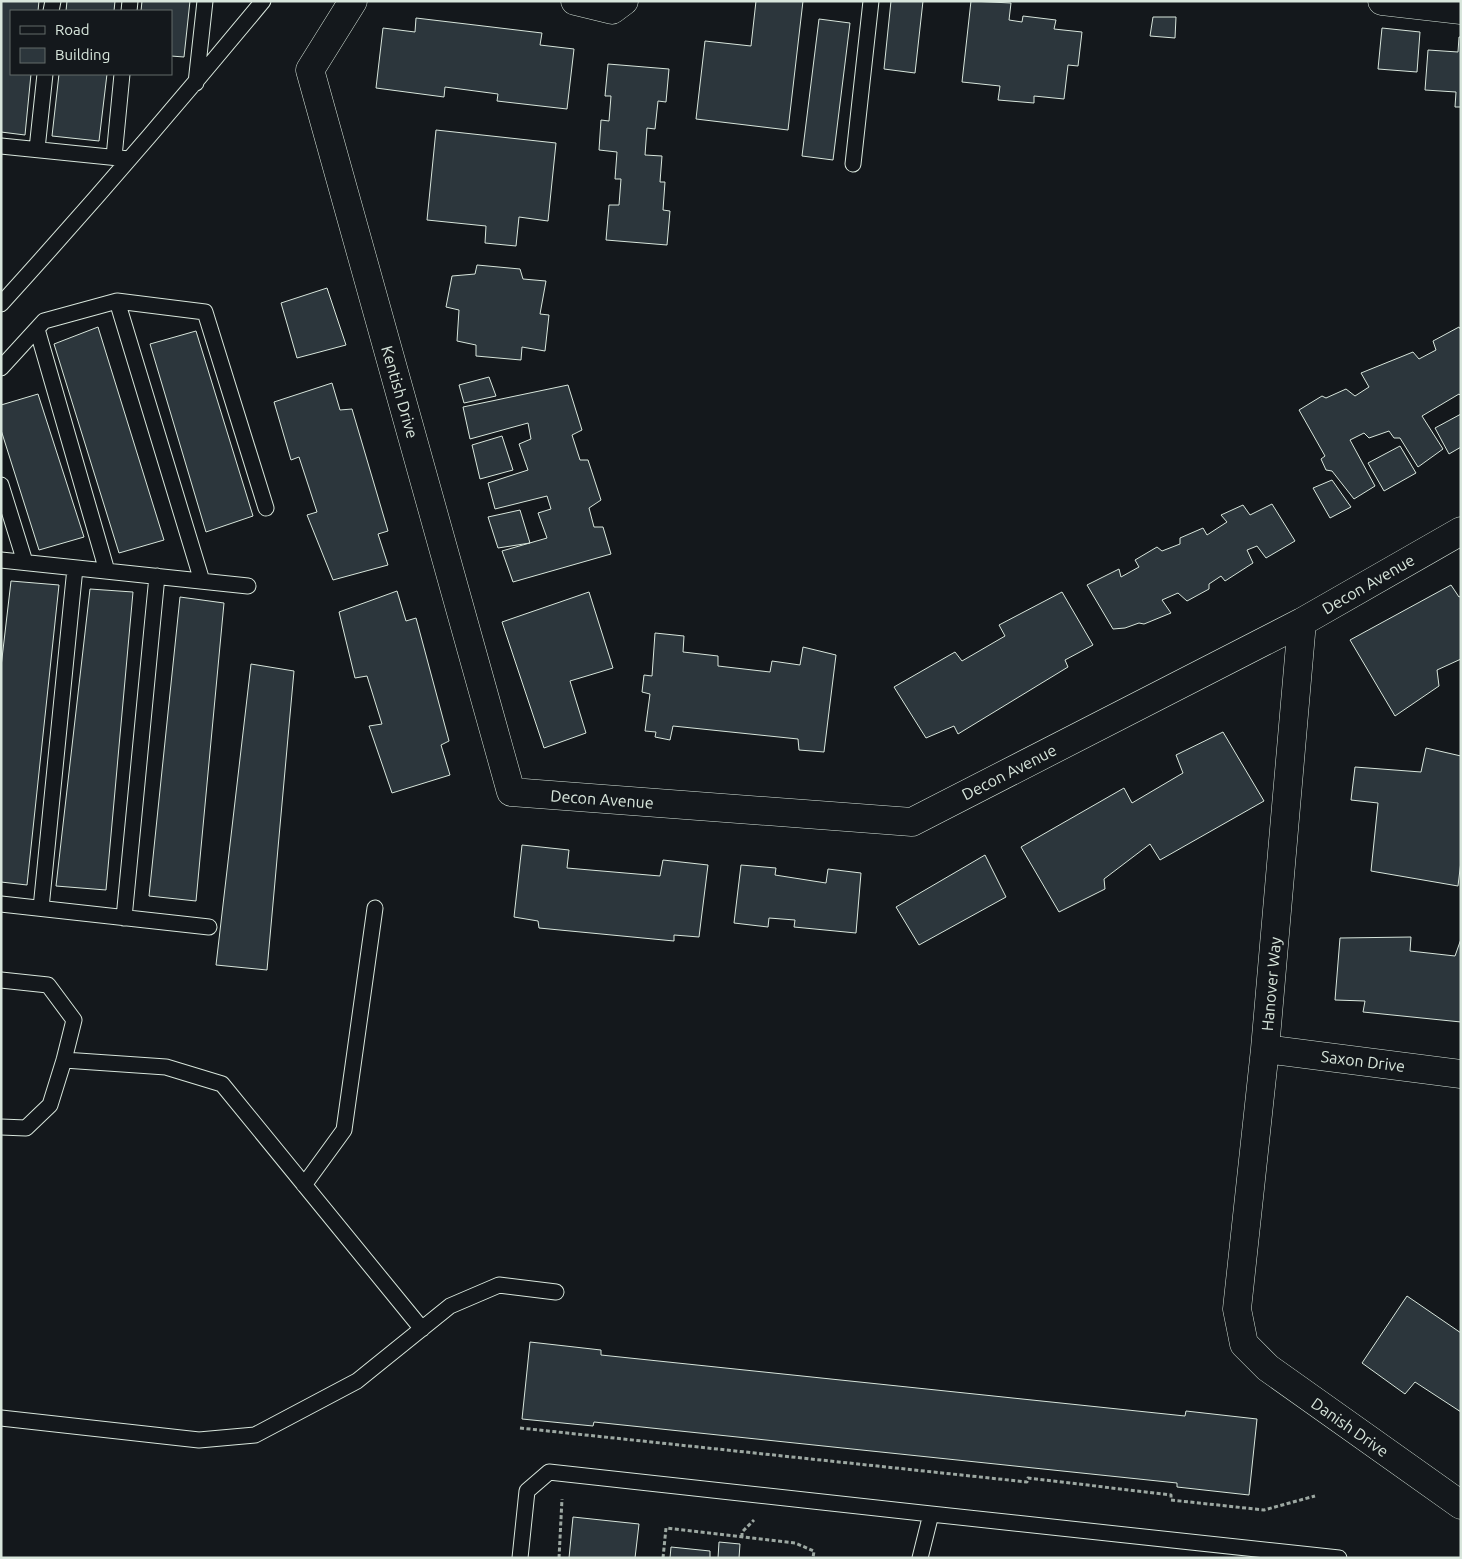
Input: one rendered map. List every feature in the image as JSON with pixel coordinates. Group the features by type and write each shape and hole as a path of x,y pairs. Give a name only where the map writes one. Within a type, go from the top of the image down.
{"street":[{"name":"Kentish Drive","path":"353,1 310,70 511,792"},
{"path":"575,1 612,10 624,1"},
{"path":"1382,1 1461,10"},
{"name":"Decon Avenue","path":"511,792 912,822 1302,622 1461,532"},
{"name":"Hanover Way","path":"1244,1344 1237,1309 1265,1049 1302,622"},
{"name":"Saxon Drive","path":"1265,1049 1461,1074"},
{"name":"Danish Drive","path":"1244,1344 1268,1368 1461,1505"}],"lane":[{"path":"196,83 205,1"},
{"path":"1,304 75,223 121,158 196,83 263,1"},
{"path":"854,164 871,1"},
{"path":"37,149 45,75"},
{"path":"121,158 122,75"},
{"path":"1,146 121,158"},
{"path":"116,301 202,581"},
{"path":"1,368 44,321 116,301 205,312 266,508"},
{"path":"37,329 107,571"},
{"path":"1,485 25,562"},
{"path":"1,560 248,586"},
{"path":"41,908 75,568"},
{"path":"124,918 157,576"},
{"path":"1,904 209,927"},
{"path":"304,1185 344,1130 375,908"},
{"path":"1,980 48,985 74,1020 50,1106 26,1128 1,1127"},
{"path":"64,1060 166,1067 222,1084 422,1329"},
{"path":"1,1418 199,1440 254,1435 356,1380 450,1306 499,1285 556,1292"},
{"path":"520,1558 527,1490 550,1472 1339,1558"},
{"path":"920,1558 931,1514"}],"path":[{"path":"520,1428 1027,1482 1028,1478 1171,1495 1170,1500 1264,1510 1315,1496"},
{"path":"559,1558 564,1473"},
{"path":"663,1558 666,1528 795,1543 814,1551 813,1558"}],"building":[{"path":"1,1 39,1 38,10 10,10 10,75 31,75 25,135 1,132"},
{"path":"67,1 115,1 114,10 66,10"},
{"path":"142,1 190,1 184,57 172,56 172,10 141,10"},
{"path":"756,1 803,1 788,130 696,119 705,41 751,46"},
{"path":"891,1 923,1 915,73 884,69"},
{"path":"971,1 1011,3 1009,20 1022,22 1023,16 1056,20 1054,29 1082,32 1078,66 1068,65 1064,99 1034,96 1034,103 998,100 1000,86 962,82"},
{"path":"1153,17 1176,17 1175,38 1150,36"},
{"path":"416,18 542,33 540,45 574,49 567,109 497,101 498,94 445,87 444,97 376,88 383,28 415,32"},
{"path":"819,19 850,23 833,160 802,156"},
{"path":"1382,28 1420,32 1417,72 1378,69"},
{"path":"1459,37 1461,37 1461,107 1455,107 1456,92 1425,90 1428,50 1458,52"},
{"path":"608,64 669,69 666,102 658,101 655,129 647,128 645,155 662,156 660,182 665,182 663,210 670,211 667,245 606,240 609,205 619,205 621,179 615,179 617,152 599,150 601,120 609,121 611,96 605,96"},
{"path":"59,75 107,75 99,141 52,136"},
{"path":"436,130 556,143 548,221 519,217 516,246 485,243 486,226 427,220"},
{"path":"477,265 520,269 523,279 546,281 540,314 549,315 545,351 522,347 521,360 476,356 476,345 457,341 459,310 446,307 452,276 475,274"},
{"path":"327,288 346,345 297,358 281,303"},
{"path":"98,327 164,540 119,553 54,344"},
{"path":"1459,327 1461,330 1461,396 1459,394 1422,416 1443,449 1418,467 1400,438 1394,438 1389,431 1369,438 1364,433 1350,440 1375,486 1354,499 1332,471 1326,470 1321,459 1325,456 1299,410 1322,396 1326,398 1346,389 1355,396 1369,387 1361,373 1413,352 1419,359 1436,350 1433,341"},
{"path":"196,331 253,516 206,532 150,344"},
{"path":"489,377 496,396 464,403 459,385"},
{"path":"332,383 340,410 352,409 388,531 378,534 388,565 333,580 307,515 317,512 299,457 291,460 274,402"},
{"path":"568,385 582,430 572,435 580,460 588,460 601,500 589,508 594,527 603,527 611,554 513,582 502,551 547,538 538,513 551,509 547,496 495,509 488,483 528,470 519,444 531,439 528,423 470,439 463,407"},
{"path":"38,394 84,537 39,550 1,430 1,405"},
{"path":"1461,414 1461,447 1449,454 1435,428"},
{"path":"502,436 513,470 480,479 472,445"},
{"path":"1400,446 1416,473 1384,491 1368,463"},
{"path":"1332,480 1351,507 1330,518 1313,488"},
{"path":"1272,504 1295,541 1266,558 1257,546 1247,550 1253,563 1225,581 1221,576 1209,584 1209,589 1187,601 1178,593 1162,600 1171,613 1144,624 1139,623 1125,628 1113,629 1087,585 1119,569 1121,577 1139,567 1135,560 1157,547 1162,551 1180,544 1180,538 1203,528 1207,535 1227,522 1221,515 1243,505 1250,515"},
{"path":"520,510 530,543 498,548 488,517"},
{"path":"11,581 59,585 27,885 1,882 1,667"},
{"path":"1451,585 1459,597 1461,596 1461,659 1437,670 1439,686 1395,716 1350,640"},
{"path":"90,589 133,592 106,890 56,886"},
{"path":"397,591 406,621 416,618 449,741 441,745 450,775 392,793 369,726 382,724 367,676 355,678 339,612"},
{"path":"589,592 613,668 570,681 586,733 544,748 502,622"},
{"path":"1062,592 1093,645 1065,660 1068,667 958,734 954,726 926,738 894,687 955,652 962,661 1005,636 999,625"},
{"path":"180,597 224,603 196,901 149,896"},
{"path":"655,633 684,636 683,652 718,656 718,666 770,672 772,661 800,665 803,647 836,655 824,752 799,750 798,739 673,726 670,740 655,737 656,732 645,731 650,694 642,692 644,675 652,676"},
{"path":"251,664 294,671 267,970 216,965"},
{"path":"1223,732 1264,801 1160,860 1150,844 1104,879 1105,889 1059,912 1021,847 1124,788 1132,803 1183,773 1176,755"},
{"path":"1426,748 1461,756 1461,861 1458,886 1371,871 1378,803 1351,800 1355,767 1421,772"},
{"path":"522,845 569,850 567,868 660,876 663,860 708,865 699,937 674,935 674,941 539,928 538,921 514,917"},
{"path":"985,855 1006,897 919,945 896,907"},
{"path":"741,865 776,868 775,875 826,883 828,869 861,873 856,933 794,927 795,920 769,918 768,927 734,923"},
{"path":"1411,937 1410,951 1455,956 1461,939 1461,1022 1363,1012 1365,1001 1335,1000 1340,938"},
{"path":"1407,1296 1461,1333 1461,1412 1415,1382 1405,1394 1362,1363"},
{"path":"530,1342 601,1350 601,1355 1185,1416 1186,1411 1257,1419 1249,1495 1177,1487 1177,1483 594,1422 593,1426 522,1419"},
{"path":"573,1517 639,1524 635,1558 569,1558"},
{"path":"719,1542 740,1544 739,1558 718,1558"},
{"path":"671,1547 710,1551 710,1558 670,1558"}]}
